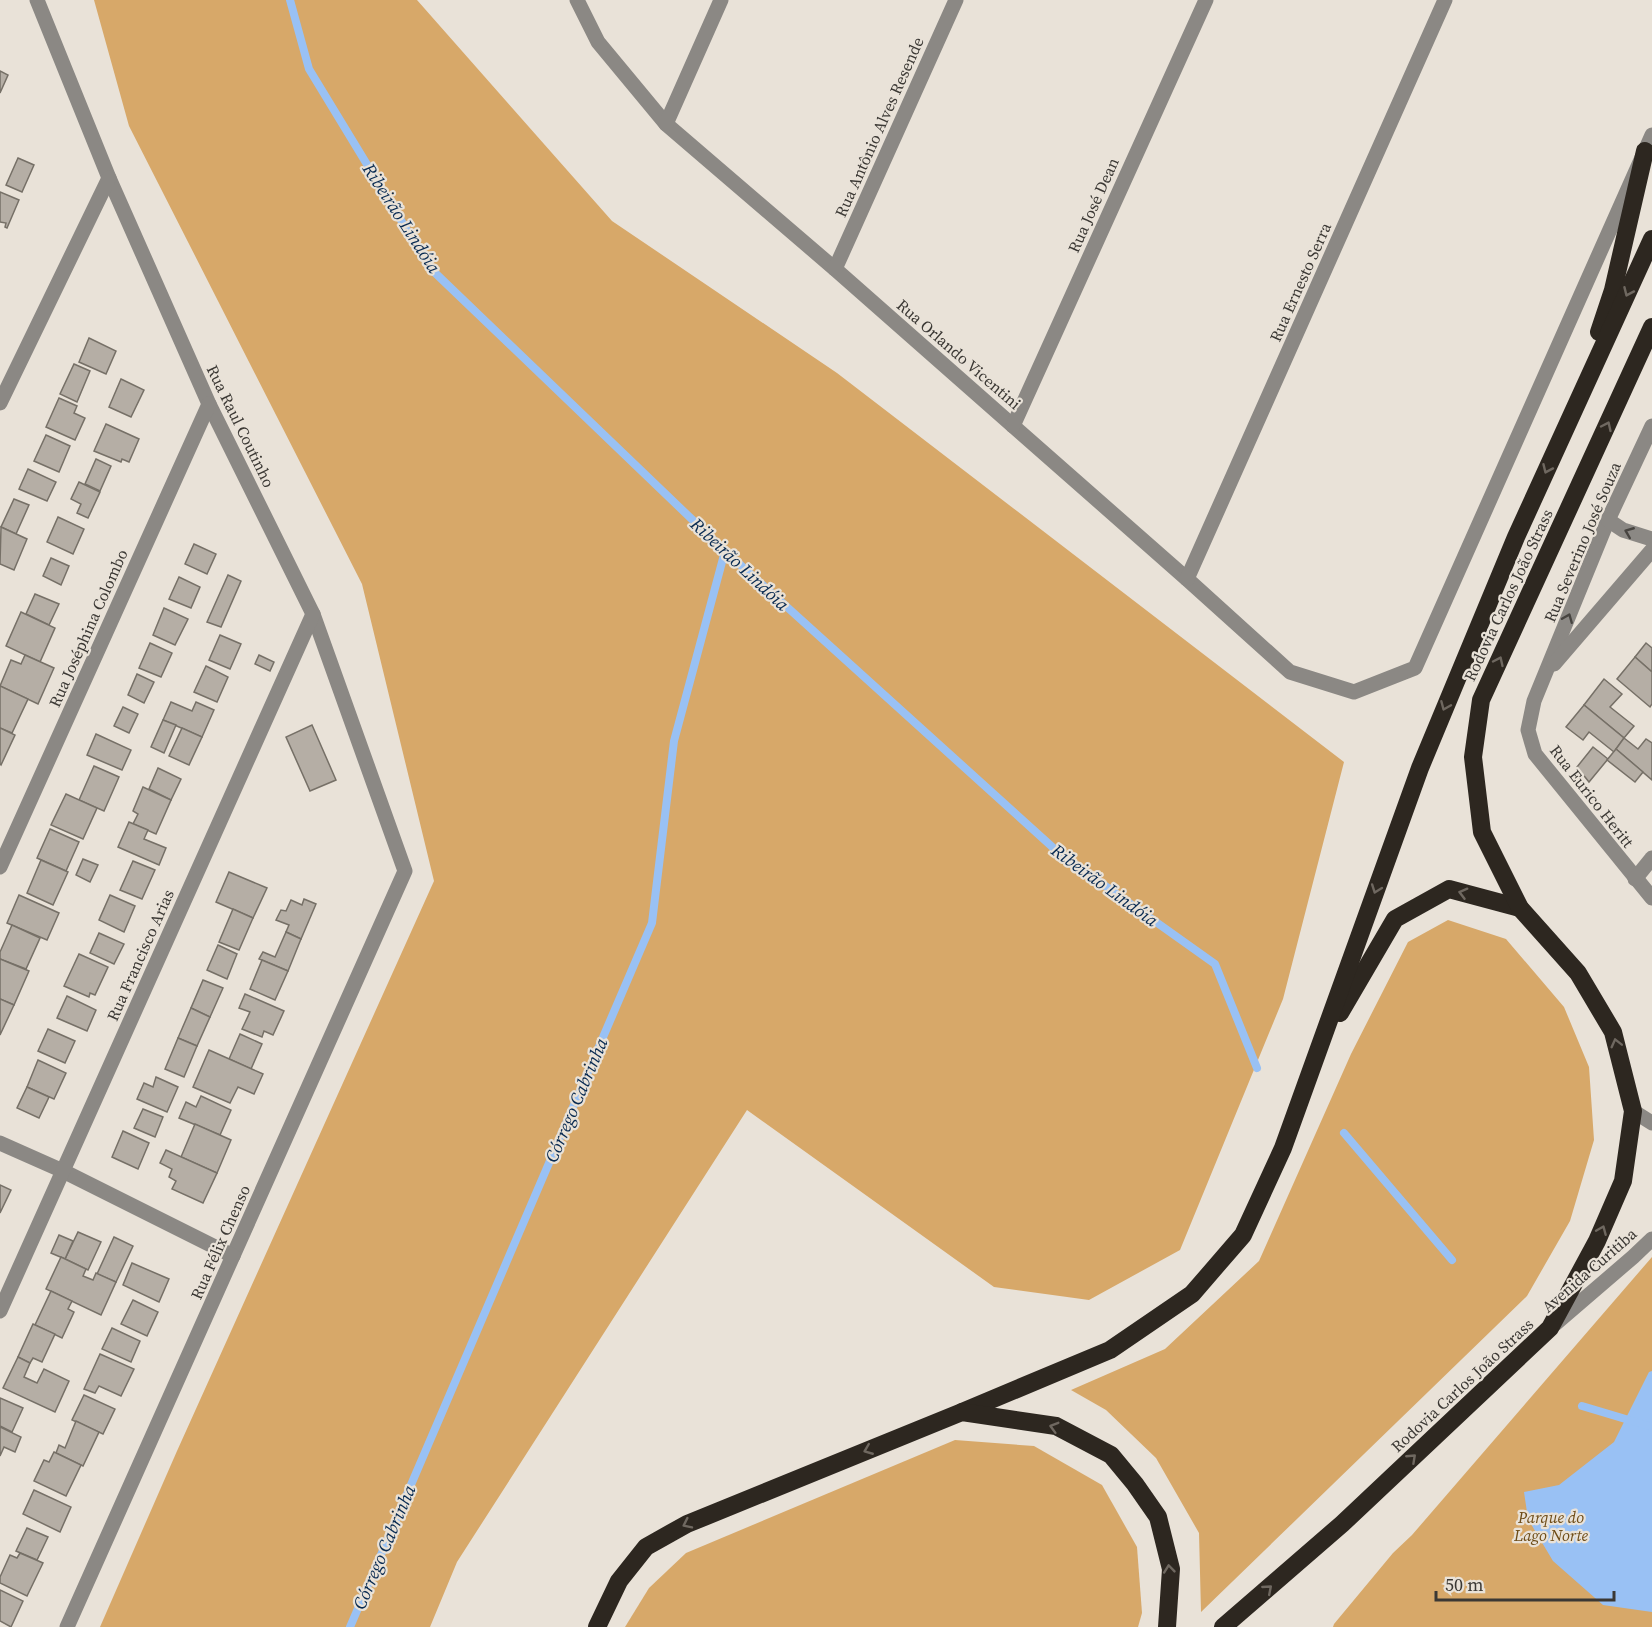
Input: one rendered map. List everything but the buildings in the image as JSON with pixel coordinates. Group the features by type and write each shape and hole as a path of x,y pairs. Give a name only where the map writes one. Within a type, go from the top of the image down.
{"highway":[{"path":"1574,408 1612,290 1649,143"},
{"name":"Rodovia Carlos João Strass","path":"597,1627 620,1581 645,1547 687,1524 1110,1350 1192,1294 1243,1235 1283,1148 1420,768 1516,537 1652,239"},
{"name":"Rodovia Carlos João Strass","path":"1223,1627 1342,1524 1550,1328 1597,1241 1623,1180 1633,1111 1613,1032 1578,973 1520,908 1482,832 1473,757 1481,700 1652,327"},
{"path":"1317,1052 1395,919 1449,889 1520,908"},
{"path":"962,1412 1056,1426 1111,1455 1158,1517 1171,1569 1167,1627"}],"street":[{"name":"Rua Raul Coutinho","path":"37,0 109,178 209,404 313,614 405,871"},
{"name":"Rua Orlando Vicentini","path":"577,0 598,42 666,124 835,269 1290,672 1354,692 1415,668 1649,143"},
{"path":"666,124 721,0"},
{"name":"Rua Antônio Alves Resende","path":"835,269 956,0"},
{"name":"Rua José Dean","path":"1013,426 1206,0"},
{"name":"Rua Ernesto Serra","path":"1187,579 1445,0"},
{"path":"0,403 109,178"},
{"name":"Rua Joséphina Colombo","path":"0,867 209,404"},
{"name":"Rua Severino José Souza","path":"1546,673 1608,520 1652,426"},
{"path":"1608,520 1623,530 1652,539"},
{"path":"1546,673 1652,550"},
{"name":"Rua Francisco Arias","path":"0,1311 313,614"},
{"name":"Rua Eurico Heritt","path":"1546,673 1534,701 1528,730 1535,754 1652,898"},
{"path":"1635,879 1652,858"},
{"name":"Rua Félix Chenso","path":"67,1627 405,871"},
{"path":"1633,1111 1652,1123"},
{"path":"0,1143 63,1171 233,1256"},
{"name":"Avenida Curitiba","path":"1550,1328 1652,1239"}],"green space":[{"path":"94,0 417,0 612,221 837,373 1344,762 1283,999 1180,1250 1089,1300 994,1287 747,1110 457,1562 430,1627 100,1627 434,881 362,584 129,126"},
{"path":"1448,920 1506,939 1564,1007 1589,1067 1594,1140 1570,1221 1527,1296 1201,1612 1199,1533 1156,1458 1106,1410 1071,1390 1165,1349 1259,1261 1351,1054 1408,942"},
{"name":"Parque do Lago Norte","path":"1652,1257 1652,1627 1333,1627 1393,1553 1412,1535"},
{"path":"955,1440 1034,1446 1102,1485 1137,1547 1142,1613 1138,1627 625,1627 649,1588 686,1553"}],"water":[{"path":"1652,1371 1652,1612 1603,1605 1553,1561 1528,1519 1524,1492 1559,1485 1614,1442 1649,1372"}],"waterway":[{"name":"Ribeirão Lindóia","path":"290,0 309,69 430,268 725,551 1059,853 1215,964 1257,1068"},
{"name":"Córrego Cabrinha","path":"350,1627 652,923 674,741 725,551"},
{"name":"Ribeirão Lindóia","path":"1344,1133 1452,1260"},
{"name":"Ribeirão Lindóia","path":"1582,1406 1652,1427"}]}
